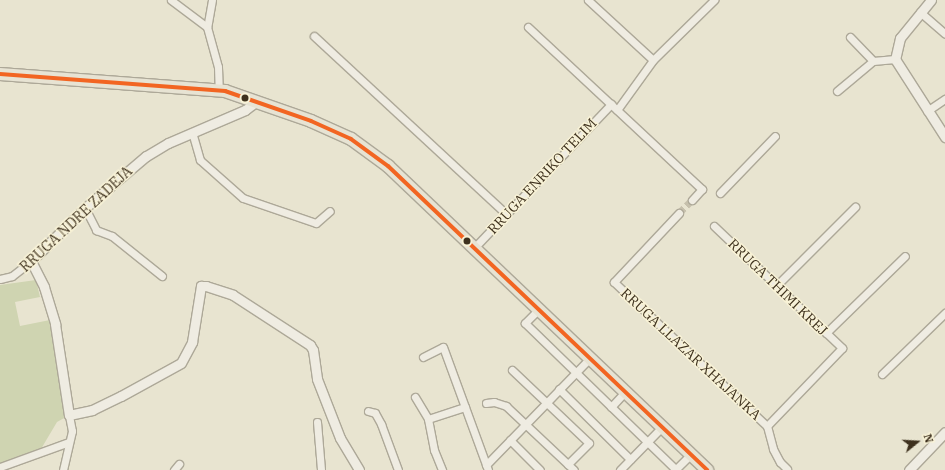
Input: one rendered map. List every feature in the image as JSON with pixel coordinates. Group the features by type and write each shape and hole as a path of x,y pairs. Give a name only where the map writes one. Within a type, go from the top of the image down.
{"main road":[{"path":"0,74 219,90 257,101 324,126 364,147 388,166 707,470"}],"street":[{"path":"171,0 208,27"},
{"path":"212,0 208,27 218,67 219,90"},
{"path":"588,0 653,60"},
{"path":"617,110 653,60 714,0"},
{"path":"931,0 900,38 895,59 945,137"},
{"path":"920,12 945,34"},
{"path":"528,27 702,189 692,200"},
{"path":"314,36 506,214"},
{"path":"850,37 873,61"},
{"path":"837,91 873,61 895,59"},
{"path":"927,111 945,99"},
{"name":"RRUGA NDRE ZADEJA","path":"0,279 12,276 32,261 84,208 146,156 192,132 245,110 257,101"},
{"name":"RRUGA ENRIKO TELIM","path":"474,248 611,104"},
{"path":"192,132 200,160 244,198 316,223 330,211"},
{"path":"720,193 775,136"},
{"path":"776,286 855,207"},
{"path":"84,208 96,230 112,236 162,276"},
{"name":"RRUGA LLAZAR XHAJANKA","path":"679,213 614,282 767,426 773,448 780,462 788,469"},
{"name":"RRUGA THIMI KREJ","path":"714,226 842,348 767,426"},
{"path":"826,333 905,256"},
{"path":"32,261 44,287 55,324 72,431 63,470"},
{"path":"69,415 92,410 181,364 192,342 201,286 206,286 233,295 310,345 313,350 317,379 340,438 359,470"},
{"path":"539,309 525,324 676,470 691,454"},
{"path":"882,374 945,313"},
{"path":"423,357 443,347 487,467 526,423 590,358"},
{"path":"512,370 588,443 568,464"},
{"path":"559,389 630,460"},
{"path":"611,407 625,392"},
{"path":"415,397 428,419 434,450 442,470"},
{"path":"486,403 502,404 526,423 574,470"},
{"path":"428,419 465,407"},
{"path":"368,411 375,413 398,470"},
{"path":"318,422 320,469"},
{"path":"620,470 662,427"},
{"path":"909,470 945,432"},
{"path":"510,440 540,470"},
{"path":"0,466 69,442"},
{"path":"174,470 179,464"}],"green space":[{"path":"36,280 40,297 15,302 20,326 50,320 66,417 57,422 41,449 0,464 0,285"}],"tunnel":[{"path":"679,213 692,200"}],"transit line":[{"path":"0,74 225,91 311,121 351,139 388,166 707,470"}]}
